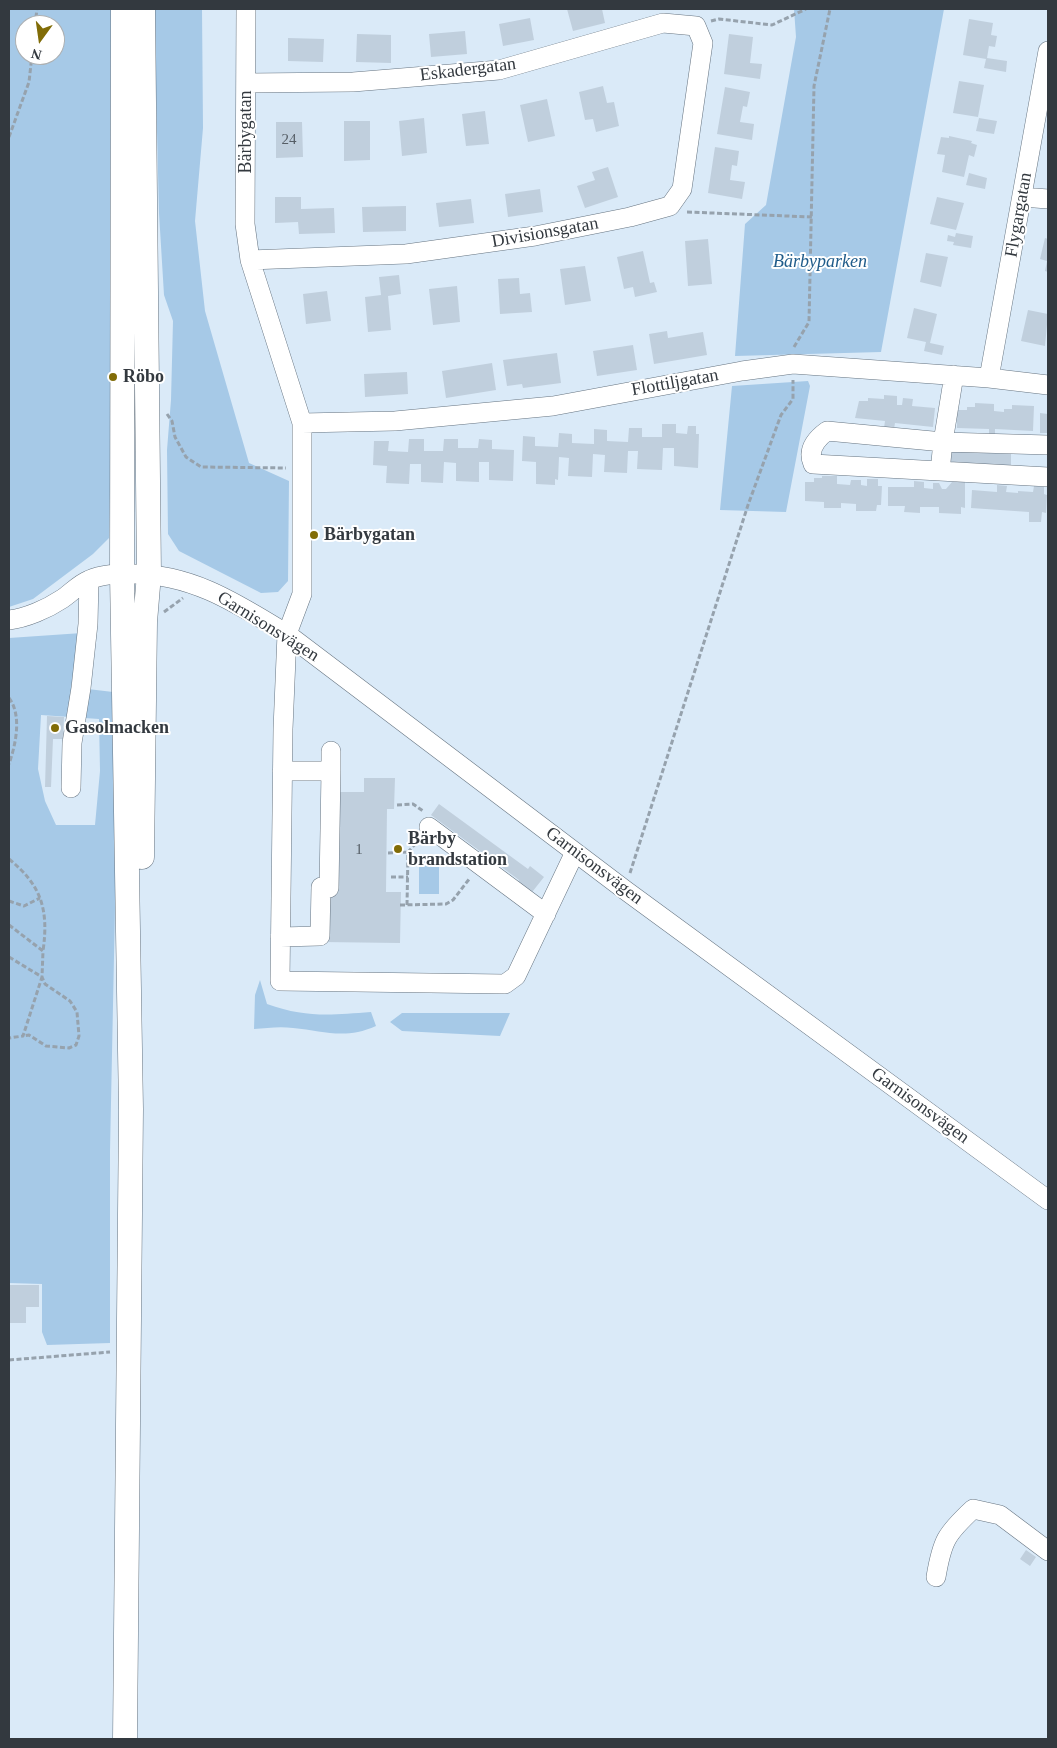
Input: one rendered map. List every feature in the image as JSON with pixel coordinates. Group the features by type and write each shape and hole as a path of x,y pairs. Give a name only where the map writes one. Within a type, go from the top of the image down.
{"main road":[{"path":"123,9 122,574 131,1109 126,1739"},
{"path":"131,1109 142,911 145,622 149,574 143,9"}],"street":[{"name":"Bärbygatan","path":"246,9 245,224 250,260 302,423 302,594 287,634 282,771 280,981 505,984 516,976 546,914"},
{"name":"Eskadergatan","path":"246,83 353,82 499,70 663,23 696,26"},
{"path":"670,206 682,190 703,43 696,26"},
{"name":"Flygargatan","path":"988,378 1048,51"},
{"path":"1022,198 1048,199"},
{"name":"Divisionsgatan","path":"250,260 406,254 534,236 630,217 670,206"},
{"name":"Flottiljgatan","path":"302,423 395,421 553,406 742,371 793,364 954,375 1048,385"},
{"path":"940,471 954,375"},
{"path":"1048,445 943,442 827,430 816,439 810,457 813,464 1048,477"},
{"name":"Garnisonsvägen","path":"89,580 122,574 149,574 199,585 236,602 287,634 625,890 1048,1200"},
{"path":"9,620 19,619 59,601 89,580"},
{"path":"71,788 72,743 82,688 88,624 89,580"},
{"path":"280,937 320,936 321,888 329,888 331,751"},
{"path":"282,771 331,771"},
{"path":"429,827 546,914 575,852"},
{"path":"936,1577 940,1550 950,1530 973,1509 1000,1515 1048,1551"}],"path":[{"path":"696,26 719,19 772,25 806,9"},
{"path":"625,890 748,505 782,415 793,399 794,345 809,322 814,86 830,9"},
{"path":"9,137 29,82 31,65"},
{"path":"670,206 680,211 812,217"},
{"path":"164,410 172,421 175,437 186,457 201,467 302,468"},
{"path":"9,698 15,706 16,716 15,737 9,764"},
{"path":"396,804 413,804 433,819 429,827 408,852 408,905"},
{"path":"388,853 408,852"},
{"path":"9,859 26,874 38,891 45,933 42,977 23,1036"},
{"path":"400,905 446,904 453,900 480,866"},
{"path":"391,877 408,877"},
{"path":"9,901 24,906 40,898"},
{"path":"9,925 43,951"},
{"path":"9,957 42,977 45,984 62,994 77,1012 79,1036 76,1045 69,1048 46,1046 29,1035 9,1038"},
{"path":"9,1360 129,1351"}],"green space":[{"path":"9,9 115,9 115,257 109,538 93,554 33,599 9,607"},
{"path":"154,9 202,9 203,128 195,221 205,311 249,463 289,481 288,581 278,592 261,593 179,551 168,534 167,450 171,400 173,321 164,295 159,213"},
{"name":"Bärbyparken","path":"794,9 944,9 881,352 735,356 745,224 766,205 796,37"},
{"path":"808,381 810,386 786,512 720,510 732,386"},
{"path":"82,633 71,687 113,692 116,859 110,1151 110,1343 47,1345 42,1332 42,1284 9,1283 9,638","holes":["41,715 99,719 100,771 95,825 56,825 45,801 38,769"]},
{"path":"419,856 439,856 439,894 419,894"},
{"path":"260,980 267,1004 294,1012 319,1014 371,1012 376,1026 344,1034 283,1027 254,1029 255,995"},
{"path":"402,1013 510,1013 500,1036 402,1031 390,1022"}],"building":[{"path":"567,9 602,9 605,23 573,31"},
{"path":"530,18 534,40 503,46 499,24"},
{"path":"969,19 993,23 991,35 997,36 995,47 989,46 987,58 1007,61 1006,72 984,68 986,59 963,55"},
{"path":"465,31 467,54 431,57 429,34"},
{"path":"357,34 391,35 391,63 356,62"},
{"path":"729,34 753,37 750,63 762,64 760,79 724,74"},
{"path":"288,38 324,39 323,62 288,61"},
{"path":"959,81 984,85 978,117 953,113"},
{"path":"603,86 607,103 614,102 619,126 596,132 593,119 585,120 579,92"},
{"path":"725,87 750,92 747,107 743,106 740,122 754,124 752,140 717,134"},
{"path":"547,99 555,136 528,142 520,105"},
{"path":"485,111 489,144 466,146 462,114"},
{"path":"424,118 427,153 402,156 399,121"},
{"path":"979,118 997,121 994,134 976,131"},
{"path":"344,121 370,121 370,160 344,161"},
{"path":"276,122 302,122 303,157 276,158"},
{"path":"949,136 972,141 971,143 977,145 974,157 969,155 964,177 942,172 945,155 937,154 941,137 949,138"},
{"path":"715,147 739,151 737,166 732,165 730,180 745,182 742,199 708,193"},
{"path":"608,167 618,197 585,208 577,186 595,180 592,172"},
{"path":"969,173 987,178 985,189 966,185"},
{"path":"540,189 543,212 508,217 505,194"},
{"path":"275,197 301,197 301,209 334,208 335,233 299,234 298,222 275,223"},
{"path":"937,197 964,203 956,230 930,224"},
{"path":"471,199 474,223 439,227 436,203"},
{"path":"406,206 406,231 363,232 362,207"},
{"path":"956,233 973,236 971,248 953,245 954,242 947,241 948,235 955,237"},
{"path":"1045,238 1048,239 1048,272 1045,271 1047,261 1040,259"},
{"path":"708,239 712,284 688,286 685,241"},
{"path":"643,251 650,283 654,282 657,292 635,297 633,287 624,289 617,257"},
{"path":"926,253 948,257 941,287 920,282"},
{"path":"585,266 591,301 565,305 560,269"},
{"path":"399,275 401,294 388,296 391,330 368,332 365,297 381,295 379,277"},
{"path":"519,278 520,294 530,293 532,312 500,314 498,279"},
{"path":"457,286 460,322 433,325 429,289"},
{"path":"327,291 331,321 306,324 303,294"},
{"path":"914,308 937,314 930,343 944,346 942,355 924,351 926,342 907,338"},
{"path":"1028,310 1048,314 1045,346 1021,341"},
{"path":"667,331 668,338 703,332 707,355 654,364 649,334"},
{"path":"633,345 637,370 597,376 593,351"},
{"path":"557,353 561,383 523,388 522,384 507,386 503,360"},
{"path":"492,363 496,390 446,398 442,371"},
{"path":"407,372 408,394 365,397 364,374"},
{"path":"884,395 897,396 897,405 902,405 903,398 913,399 912,406 935,408 933,427 895,423 894,429 884,428 885,421 855,418 859,401 868,401 868,398 884,399"},
{"path":"975,403 994,404 994,411 1004,412 1004,409 1012,409 1012,405 1034,406 1033,431 995,429 995,436 989,436 989,429 957,428 957,410 967,410 967,407 975,407"},
{"path":"1040,413 1048,414 1048,433 1040,433"},
{"path":"662,424 676,424 676,433 687,434 688,426 696,426 696,434 699,434 698,468 674,466 674,448 663,448 662,470 637,469 638,451 628,451 627,473 604,472 605,455 593,454 592,477 568,476 569,458 559,457 558,480 555,479 555,485 536,484 536,462 522,461 523,436 535,437 535,446 558,447 559,433 572,434 572,443 594,444 594,429 607,430 607,441 628,442 629,428 642,428 642,437 662,437"},
{"path":"409,439 424,439 424,451 443,451 444,439 458,439 458,448 478,448 479,439 492,440 492,449 514,450 513,481 489,480 489,462 479,462 479,482 456,481 456,463 444,462 443,483 421,482 421,464 410,464 409,484 386,483 387,466 373,465 374,441 389,441 388,451 408,452"},
{"path":"947,451 1011,454 1011,469 946,467"},
{"path":"822,476 837,476 837,484 850,485 851,480 861,480 861,485 867,486 867,479 878,479 878,486 882,486 881,505 877,505 876,511 856,511 856,504 841,503 841,508 824,508 824,502 805,501 805,482 814,482 814,478 822,478"},
{"path":"914,481 924,482 924,488 933,489 933,483 939,483 942,489 946,489 952,482 965,482 965,508 961,507 961,514 939,513 939,507 920,507 920,513 904,512 905,506 888,506 888,487 914,487"},
{"path":"997,485 1007,486 1006,492 1018,493 1018,491 1033,492 1034,486 1044,487 1044,494 1047,495 1046,513 1042,512 1041,522 1029,522 1029,512 971,508 972,490 997,492"},
{"path":"47,716 64,717 63,739 53,739 51,787 45,787"},
{"path":"364,778 395,778 394,809 387,809 386,892 401,892 400,943 322,942 332,792 364,792"},
{"path":"439,804 528,869 530,866 544,877 529,896 516,885 519,880 431,815"},
{"path":"9,1285 39,1285 39,1307 26,1307 26,1323 9,1323"},
{"path":"1026,1550 1036,1557 1030,1566 1020,1559"}],"place":[{"name":"Röbo","path":"113,377"},
{"name":"Bärbygatan","path":"314,535"},
{"name":"Gasolmacken","path":"55,728"},
{"name":"Bärby brandstation","path":"398,849"}]}
